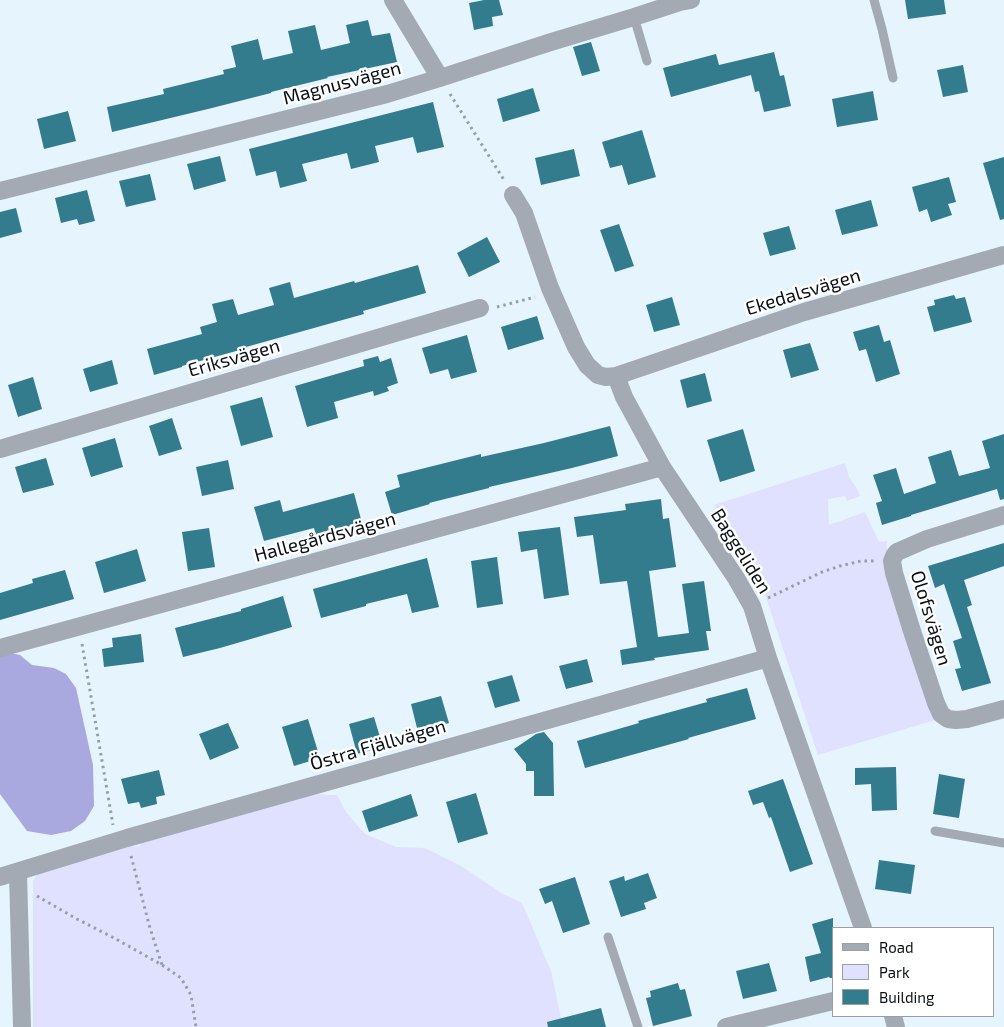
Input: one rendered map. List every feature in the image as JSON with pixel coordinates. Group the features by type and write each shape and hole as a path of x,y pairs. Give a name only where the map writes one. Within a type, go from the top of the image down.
{"street":[{"path":"393,0 440,78"},
{"name":"Magnusvägen","path":"0,191 387,94 550,42 691,0"},
{"path":"513,195 524,213 550,288 576,346 588,365 598,375 606,377 616,376"},
{"name":"Ekedalsvägen","path":"616,376 804,312 1004,255"},
{"name":"Eriksvägen","path":"0,449 480,308"},
{"name":"Baggeliden","path":"616,376 624,398 662,467 736,578 752,606 768,658 863,927"},
{"name":"Hallegårdsvägen","path":"0,648 662,467"},
{"name":"Olofsvägen","path":"1004,514 927,539 897,552 892,561 912,631 936,703 942,714 948,719 956,720 1004,709"},
{"name":"Östra Fjällvägen","path":"0,877 18,879 121,840 768,658"},
{"path":"18,879 22,1027"},
{"path":"726,1027 832,1001"}],"lane":[{"path":"874,0 893,78"},
{"path":"634,17 647,61"},
{"path":"936,831 1004,843"},
{"path":"608,937 638,1027"}],"path":[{"path":"440,78 513,195"},
{"path":"480,308 486,310 527,299 550,288"},
{"path":"752,606 822,572 840,566 861,561 892,561"},
{"path":"82,643 121,840 162,965"},
{"path":"18,879 77,919 162,965 181,978 190,995 196,1027"}],"green space":[{"path":"845,463 849,477 860,496 847,501 845,496 828,499 829,525 865,512 879,542 887,541 887,554 883,563 939,719 818,755 760,579 714,505"},
{"path":"307,792 337,795 346,812 365,834 396,847 425,848 461,866 501,893 522,903 551,971 561,1018 557,1027 33,1027 33,881 38,873 122,845 139,847 143,840"}],"shaded area":[{"path":"5,652 20,655 32,665 54,668 66,674 76,688 93,765 94,806 85,821 71,831 51,835 27,831 0,794 0,654"}],"building":[{"path":"499,0 503,15 492,17 493,26 474,30 469,3"},
{"path":"905,0 944,0 946,14 908,19"},
{"path":"368,20 372,36 390,33 397,62 327,77 271,93 112,132 107,107 164,94 163,89 224,74 223,70 236,67 231,46 258,39 263,60 293,53 288,31 315,25 321,50 350,43 346,25"},
{"path":"591,42 600,71 582,76 573,47"},
{"path":"774,52 780,76 784,75 791,106 764,112 759,91 755,92 751,75 671,97 663,68 716,54 719,65"},
{"path":"963,65 968,92 943,97 937,70"},
{"path":"533,88 540,111 503,122 497,99"},
{"path":"873,91 878,120 837,127 832,99"},
{"path":"433,102 444,147 417,153 413,137 375,146 379,162 351,169 347,153 302,164 307,181 280,188 276,171 256,176 249,149"},
{"path":"68,111 76,141 44,149 37,119"},
{"path":"642,130 656,177 628,185 622,165 610,168 602,142"},
{"path":"574,149 580,176 541,185 535,158"},
{"path":"220,156 226,181 194,190 187,164"},
{"path":"1004,157 1004,219 1000,220 983,163"},
{"path":"150,174 156,200 126,207 119,181"},
{"path":"949,177 956,202 948,204 952,215 931,222 927,209 919,212 912,187"},
{"path":"87,190 95,221 79,225 77,219 61,223 55,198"},
{"path":"871,200 878,226 842,235 835,210"},
{"path":"16,208 22,232 0,238 0,212"},
{"path":"619,224 634,266 615,272 600,230"},
{"path":"789,226 796,249 770,256 763,233"},
{"path":"487,237 500,262 469,277 457,253"},
{"path":"418,265 426,293 363,311 364,314 154,375 147,349 202,334 200,327 217,322 212,304 233,299 238,315 274,305 269,288 290,282 294,298"},
{"path":"954,295 956,299 965,297 972,322 934,332 927,307 935,305 934,300"},
{"path":"672,297 680,325 654,332 646,305"},
{"path":"537,316 544,339 508,350 501,327"},
{"path":"879,325 884,342 890,340 900,374 876,382 866,349 859,351 853,332"},
{"path":"467,335 477,372 451,379 448,369 430,374 422,348"},
{"path":"810,343 819,370 791,378 783,350"},
{"path":"378,356 380,362 391,358 398,383 387,387 389,391 374,396 373,391 334,402 338,418 307,427 295,386 364,366 363,360"},
{"path":"112,360 118,384 90,392 83,369"},
{"path":"705,373 712,401 687,408 680,380"},
{"path":"33,377 42,409 18,417 8,385"},
{"path":"262,397 273,437 241,446 230,406"},
{"path":"172,418 182,449 159,456 149,426"},
{"path":"610,426 618,456 489,487 392,515 385,492 400,487 397,475 481,454 481,457 544,443"},
{"path":"743,429 755,471 720,482 707,440"},
{"path":"1004,434 1004,499 1000,500 997,489 882,525 876,503 882,501 873,475 896,468 904,494 936,483 928,457 951,450 959,476 990,468 982,441"},
{"path":"115,438 123,467 91,477 82,448"},
{"path":"46,458 54,485 23,493 15,467"},
{"path":"228,460 234,489 202,496 196,467"},
{"path":"354,493 362,523 316,535 314,528 264,541 254,507 280,500 283,512"},
{"path":"661,499 663,519 669,518 676,567 649,571 658,637 689,633 682,584 704,581 711,631 706,631 709,650 622,665 620,650 637,647 627,581 600,584 593,535 577,537 574,517 626,510 625,504"},
{"path":"560,527 569,595 544,599 537,549 521,552 518,532"},
{"path":"209,528 215,567 188,571 182,532"},
{"path":"1004,543 1004,566 964,580 972,605 967,607 991,683 962,691 955,669 961,668 953,641 962,638 944,584 935,588 928,566"},
{"path":"137,549 146,581 104,593 95,562"},
{"path":"497,557 503,604 477,608 471,561"},
{"path":"427,558 439,607 412,613 407,594 321,618 313,589"},
{"path":"65,570 74,599 0,620 0,593 33,583 32,579"},
{"path":"283,596 292,627 183,657 175,628 241,611 241,609"},
{"path":"141,634 144,662 104,667 102,649 113,647 112,638"},
{"path":"587,659 593,682 566,689 559,666"},
{"path":"512,675 520,701 495,708 487,682"},
{"path":"747,688 756,719 585,768 577,741 639,723 638,721 707,702 706,699"},
{"path":"441,696 449,723 418,732 411,704"},
{"path":"374,717 383,747 357,754 349,724"},
{"path":"308,719 320,758 294,766 282,727"},
{"path":"228,723 239,748 210,760 199,734"},
{"path":"544,732 553,743 554,796 534,796 534,771 526,771 526,764 514,749 536,734"},
{"path":"896,767 897,810 872,811 871,784 855,785 855,768"},
{"path":"159,770 165,795 156,797 157,804 141,808 139,802 128,804 121,779"},
{"path":"939,774 965,779 959,818 933,814"},
{"path":"783,779 813,864 790,872 771,817 769,818 763,802 753,805 748,791"},
{"path":"476,793 488,834 458,843 446,802"},
{"path":"411,794 418,816 369,832 362,811"},
{"path":"879,860 915,865 911,894 875,889"},
{"path":"648,873 657,898 644,903 646,909 621,917 609,881 624,876 625,881"},
{"path":"575,877 590,924 563,933 552,901 545,904 539,889"},
{"path":"833,918 832,978 829,977 810,982 805,957 821,953 812,924"},
{"path":"769,963 777,991 743,999 736,971"},
{"path":"678,983 680,990 685,989 692,1016 653,1026 646,998 651,997 650,991"},
{"path":"601,1008 606,1027 548,1027 547,1022"}]}
